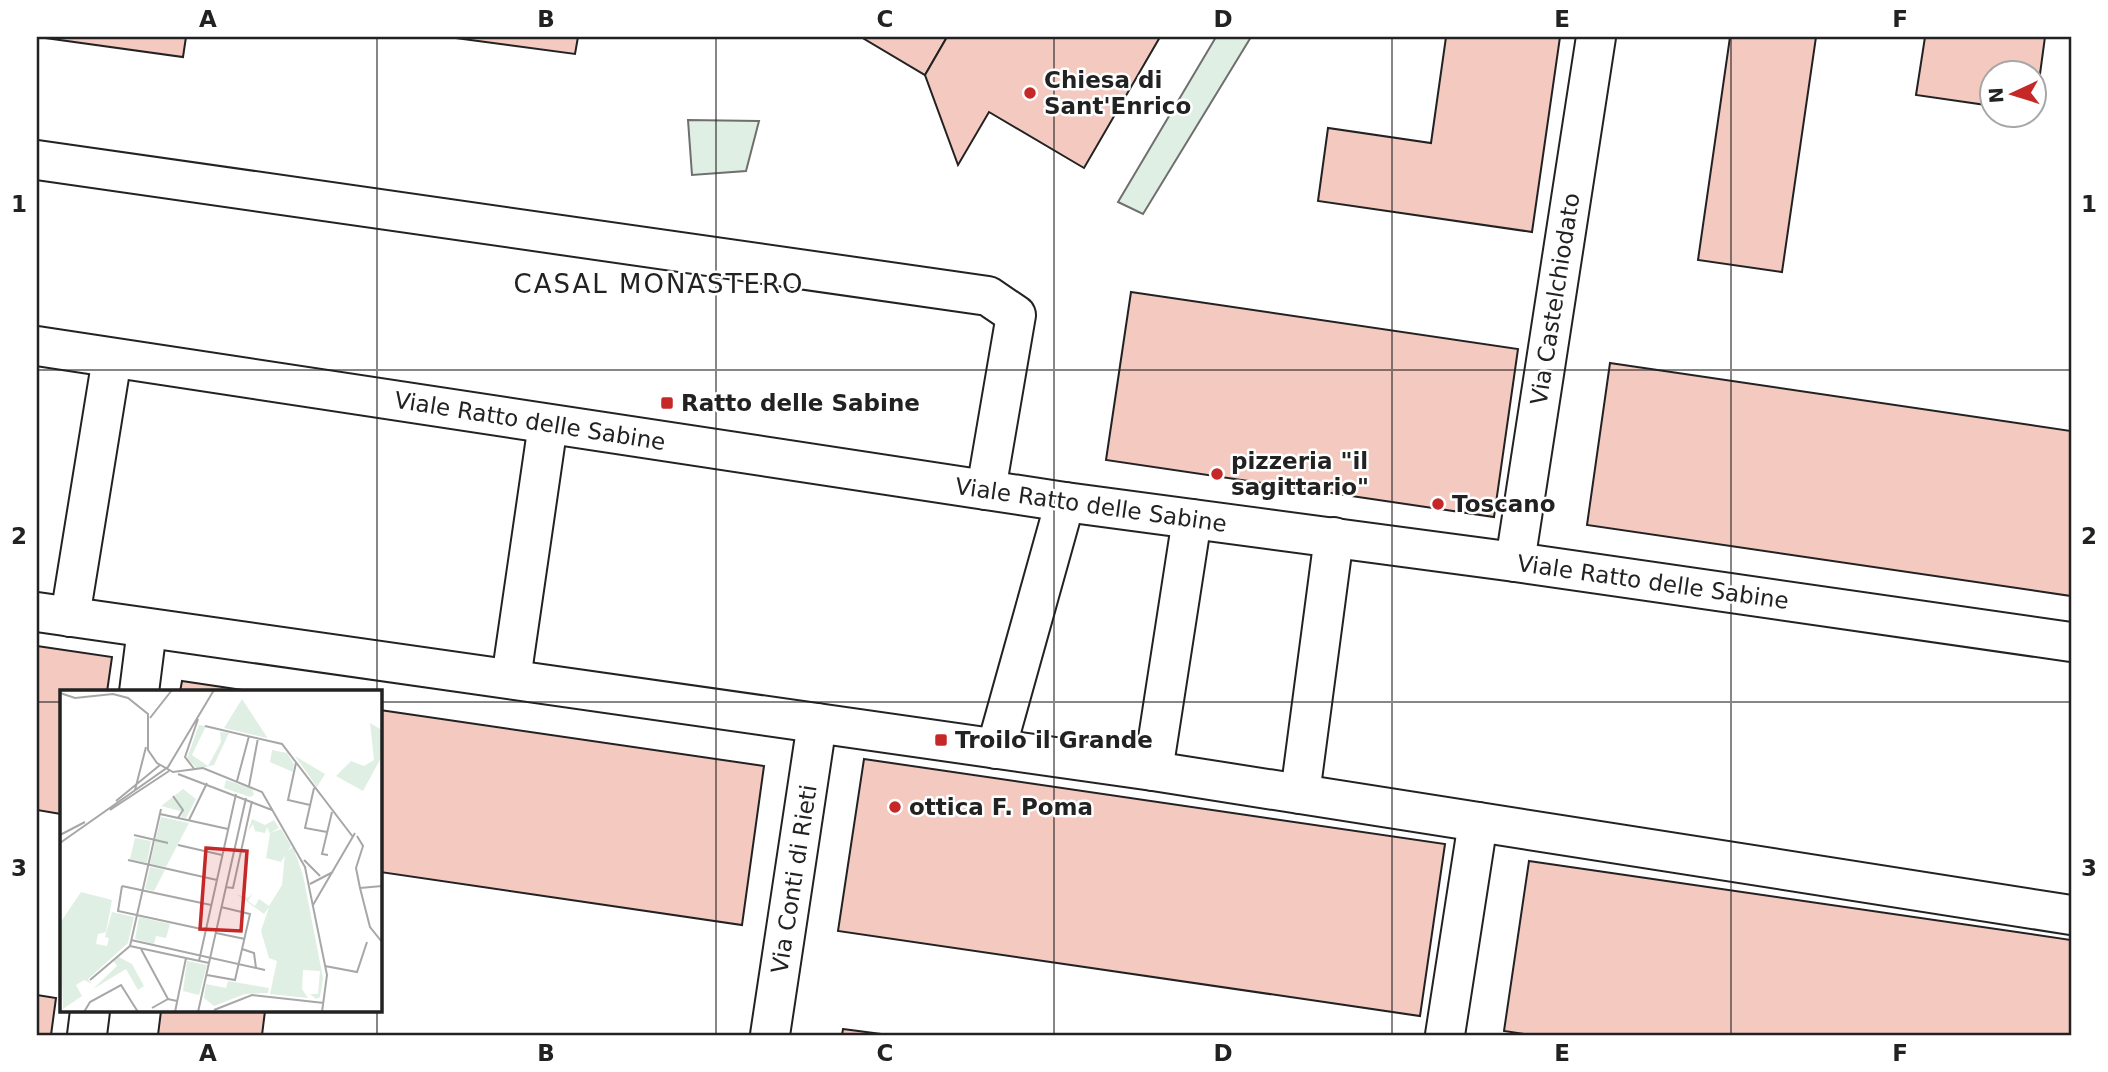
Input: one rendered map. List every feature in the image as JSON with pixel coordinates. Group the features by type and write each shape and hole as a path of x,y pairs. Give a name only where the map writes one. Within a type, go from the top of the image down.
{"street":[{"name":"Via Castelchiodato","path":"1515,562 1596,37"},
{"path":"37,160 988,296 1016,315 986,491"},
{"name":"Viale Ratto delle Sabine","path":"37,345 986,491 1515,562 2071,642"},
{"path":"113,358 53,615 1153,771 2071,915"},
{"path":"511,679 548,424"},
{"path":"996,749 1065,502"},
{"path":"1153,771 1192,519"},
{"path":"1300,794 1334,537"},
{"path":"139,690 147,629"},
{"name":"Via Conti di Rieti","path":"770,1035 817,723"},
{"path":"1445,1035 1478,822"},
{"path":"87,1035 90,1012"}],"green space":[{"path":"1216,37 1251,37 1143,214 1118,202"},
{"path":"688,120 759,121 746,171 692,175"}],"building":[{"path":"38,37 186,37 183,57"},
{"path":"448,37 578,37 575,54"},
{"path":"861,37 947,37 925,75"},
{"name":"Chiesa di Sant'Enrico","path":"947,37 1160,37 1084,168 989,112 958,165 925,75"},
{"path":"1446,37 1560,37 1532,232 1318,201 1328,128 1431,143"},
{"path":"1730,37 1816,37 1782,272 1698,260"},
{"path":"1925,37 2045,37 2042,60 1979,60 1979,104 1916,95"},
{"path":"1131,292 1518,349 1494,517 1106,460"},
{"path":"1610,363 2071,431 2071,596 1587,525"},
{"path":"37,646 112,657 107,690 60,690 60,814 37,810"},
{"path":"182,681 243,690 180,690"},
{"path":"382,710 764,766 742,925 382,872"},
{"path":"864,759 1445,844 1420,1016 838,931"},
{"path":"1529,861 2071,940 2071,1035 1532,1035 1504,1031"},
{"path":"37,995 56,998 51,1035 37,1035"},
{"path":"161,1012 265,1012 262,1035 158,1035"},
{"path":"843,1029 889,1035 842,1035"}],"place":[{"name":"Chiesa di Sant'Enrico","path":"1030,93"},
{"name":"Ratto delle Sabine","path":"667,403"},
{"name":"pizzeria \"il sagittario\"","path":"1217,474"},
{"name":"Toscano","path":"1438,504"},
{"name":"Troilo il Grande","path":"941,740"},
{"name":"ottica F. Poma","path":"895,807"}],"district":[{"name":"CASAL MONASTERO","path":"659,284"}]}
